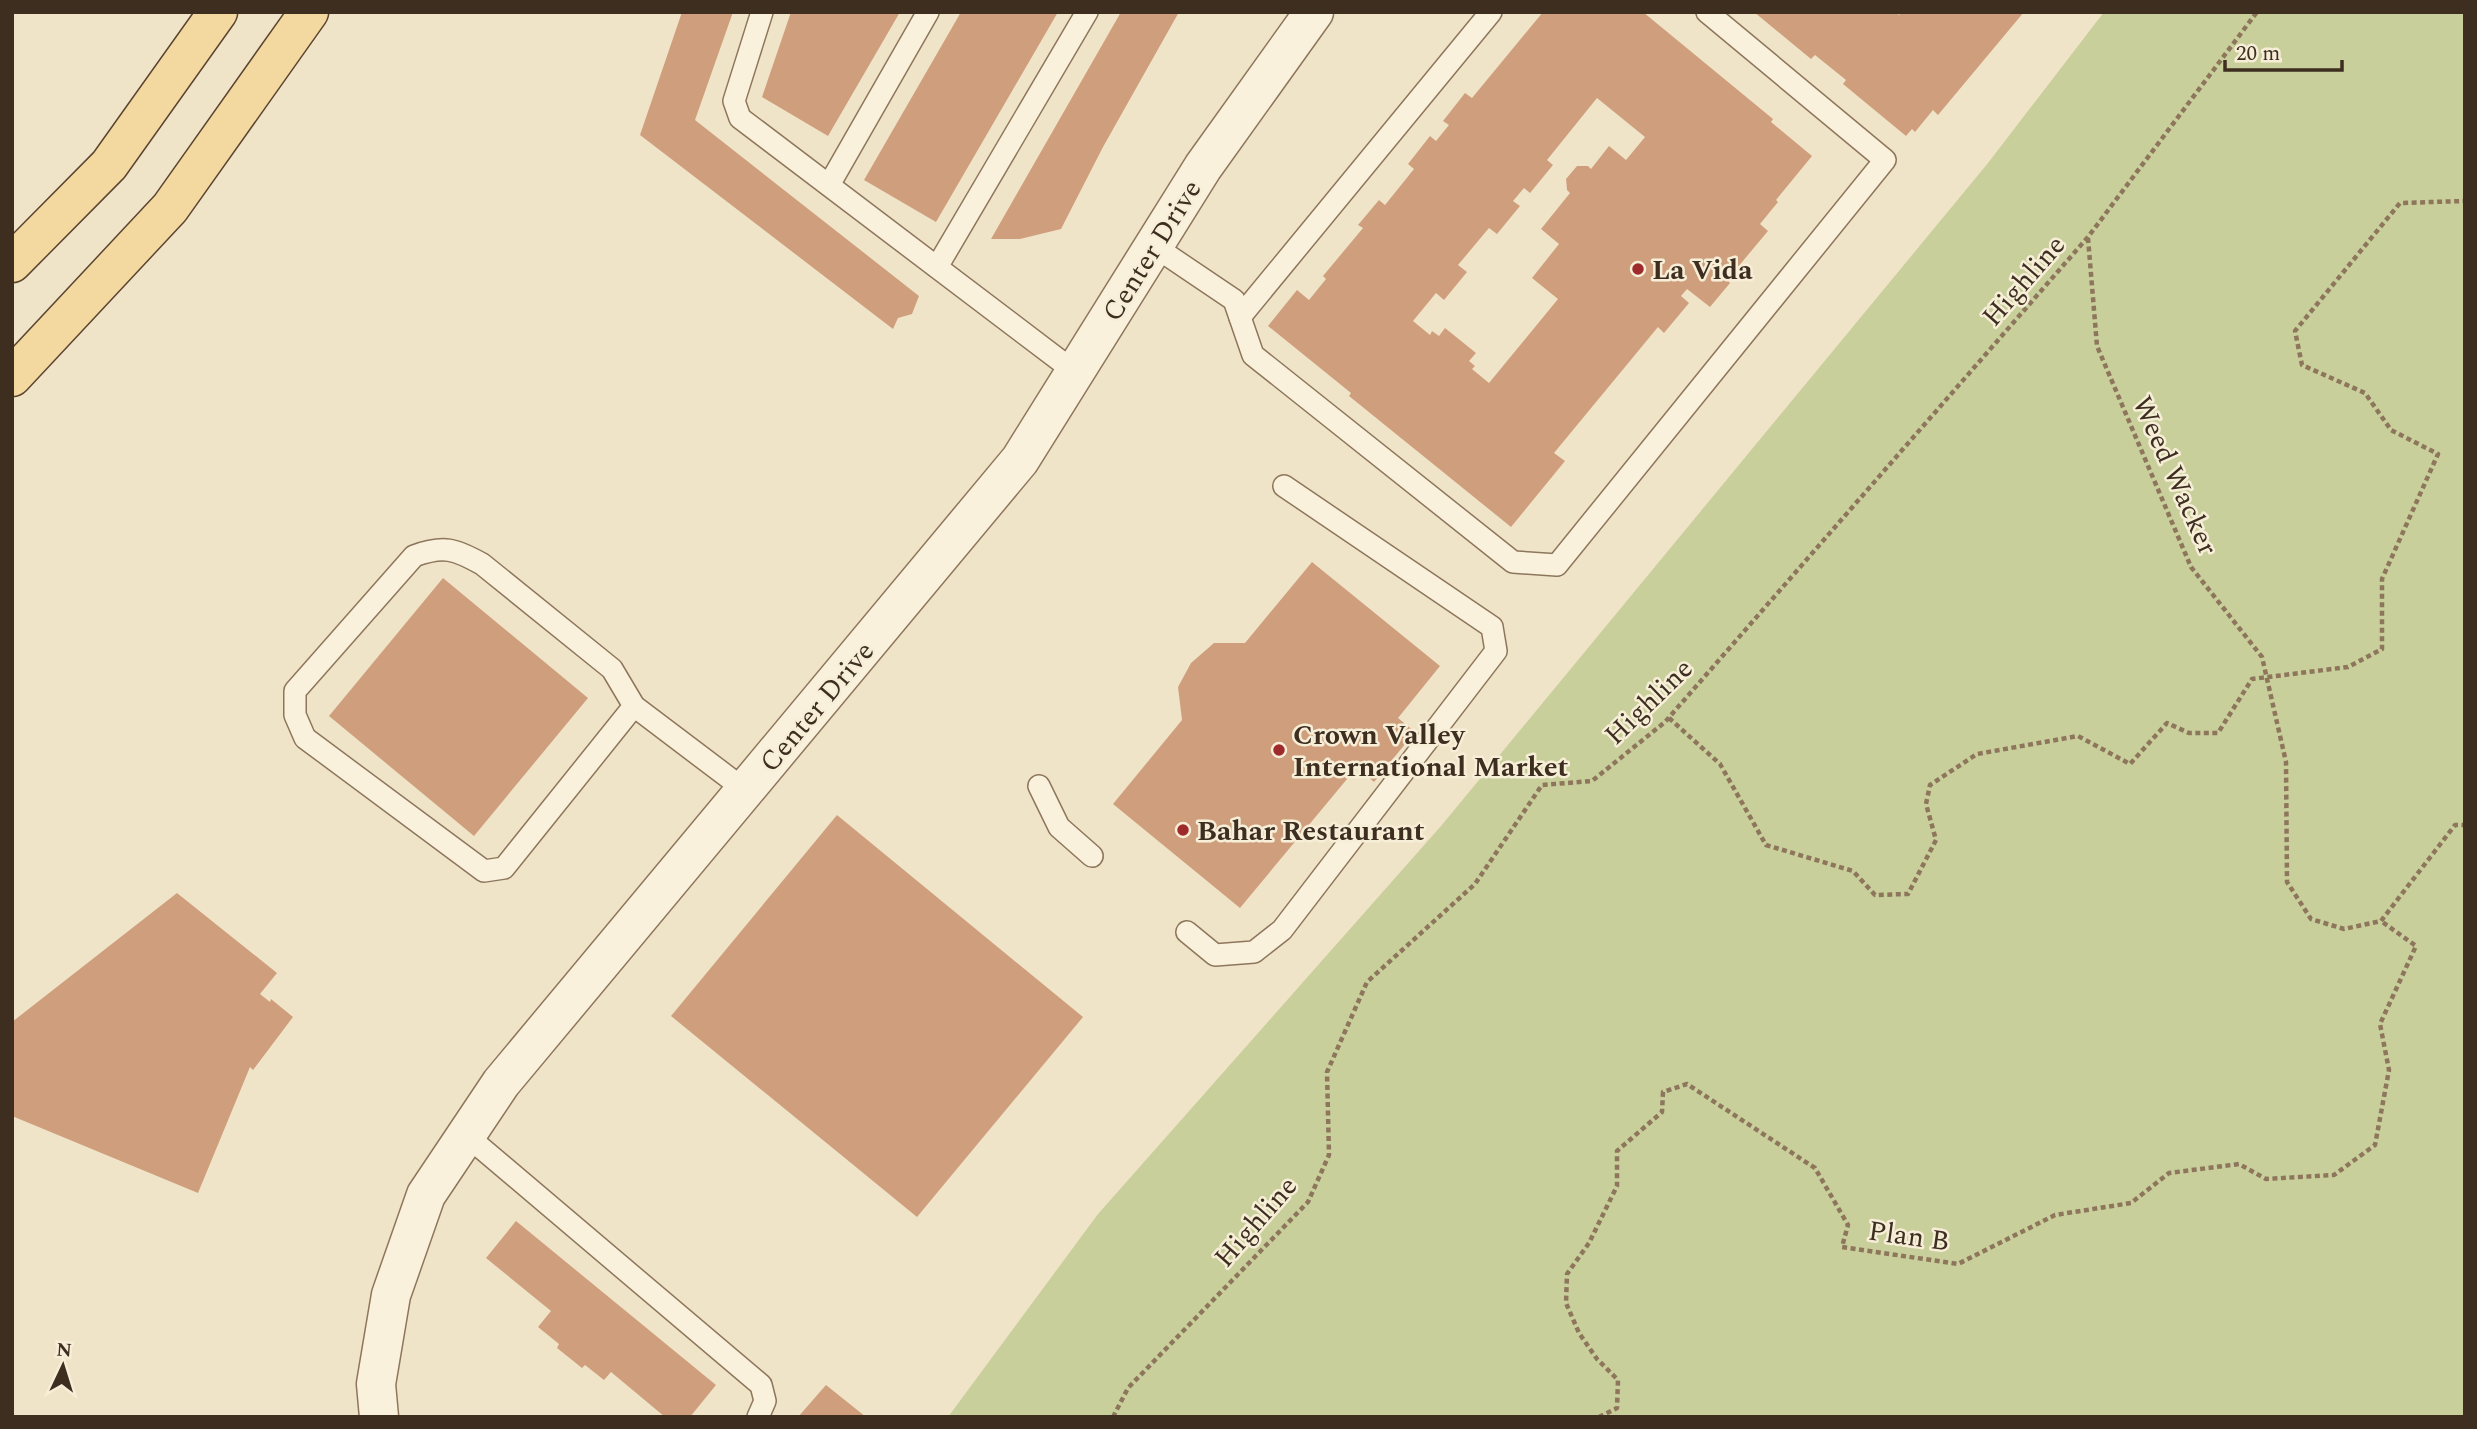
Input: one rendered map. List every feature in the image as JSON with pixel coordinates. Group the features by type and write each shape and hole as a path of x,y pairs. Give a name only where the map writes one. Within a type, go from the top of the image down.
{"main road":[{"path":"12,263 108,164 218,12"},
{"path":"12,377 170,208 309,12"}],"street":[{"name":"Center Drive","path":"379,1417 376,1384 391,1295 426,1195 500,1083 1020,460 1203,167 1314,12"}],"lane":[{"path":"762,12 734,101 740,118 1075,372"},
{"path":"829,185 928,12"},
{"path":"937,267 1087,12"},
{"path":"1240,317 1491,12"},
{"path":"1154,246 1234,300 1253,355 1513,562 1556,565 1885,160 1707,12"},
{"path":"1187,932 1215,955 1254,952 1282,930 1496,650 1492,627 1284,486"},
{"path":"634,706 504,868 484,871 304,738 295,715 295,691 414,556 435,548 459,551 482,564 612,669 634,706 745,790"},
{"path":"1039,786 1059,827 1093,856"},
{"path":"466,1135 761,1385 765,1402 758,1417"}],"path":[{"name":"Highline","path":"1113,1417 1128,1388 1308,1202 1329,1155 1327,1072 1367,982 1475,884 1542,785 1592,780 1669,718 2088,237 2257,12"},
{"path":"1669,718 1720,764 1766,845 1853,871 1875,895 1909,894 1936,840 1926,804 1930,785 1977,754 2078,736 2130,764 2167,723 2189,733 2218,733 2252,679 2348,667 2382,649 2382,579 2438,454 2391,430 2365,393 2302,365 2295,331 2400,204 2465,201"},
{"name":"Weed Wacker","path":"2088,237 2097,346 2190,567 2262,657 2286,762 2287,882 2311,919 2344,929 2381,921"},
{"path":"2381,921 2455,825 2465,825"},
{"name":"Plan B","path":"1599,1417 1617,1408 1618,1380 1597,1359 1578,1333 1566,1303 1567,1274 1589,1243 1617,1186 1616,1152 1662,1112 1664,1093 1686,1084 1815,1168 1847,1225 1842,1247 1958,1264 2055,1215 2131,1203 2169,1173 2239,1164 2266,1179 2334,1175 2375,1145 2389,1070 2380,1024 2416,946 2381,921"}],"green space":[{"path":"2104,12 2465,12 2465,1417 948,1417 1098,1214 1441,826 1988,163"}],"building":[{"path":"682,12 733,12 695,120 919,296 912,314 898,318 893,329 640,135"},
{"path":"791,12 900,12 828,136 762,97"},
{"path":"961,12 1058,12 936,222 864,180"},
{"path":"1121,12 1179,12 1103,147 1061,229 1020,239 991,239"},
{"name":"La Vida","path":"1543,12 1643,12 1773,119 1771,122 1812,156 1760,224 1768,231 1727,280 1730,283 1710,307 1687,289 1681,296 1689,303 1664,333 1658,327 1554,453 1565,461 1511,527 1349,396 1351,393 1268,326 1297,290 1309,300 1326,279 1323,276 1363,228 1358,225 1379,200 1385,205 1414,169 1408,164 1430,136 1436,141 1449,125 1443,121 1465,93 1472,98","holes":["1597,98 1645,137 1626,160 1609,146 1591,169 1588,166 1577,166 1566,179 1570,193 1541,229 1559,244 1532,278 1558,299 1489,383 1472,369 1475,366 1469,361 1476,353 1445,328 1439,336 1432,331 1430,335 1413,321 1436,293 1444,300 1467,272 1458,265 1489,228 1497,234 1520,206 1513,201 1524,188 1530,193 1553,165 1547,160"]},
{"path":"1754,12 1896,12 1899,15 1901,12 2024,12 1938,115 1933,110 1915,132 1912,129 1906,136 1843,84 1846,80 1815,55 1811,59"},
{"name":"Crown Valley International Market","path":"1312,562 1440,666 1398,718 1415,732 1374,782 1357,767 1240,908 1113,804 1182,720 1178,687 1191,663 1214,643 1245,643"},
{"path":"443,578 588,698 474,836 329,716"},
{"path":"837,815 1083,1017 917,1217 671,1016"},
{"path":"177,893 277,973 260,994 270,1002 271,999 293,1017 253,1070 250,1067 198,1193 12,1116 12,1022"},
{"path":"516,1221 716,1385 690,1417 665,1417 611,1372 604,1380 585,1365 582,1368 557,1348 559,1344 538,1327 551,1311 486,1258"},
{"path":"826,1385 866,1417 798,1417"}],"place":[{"name":"La Vida","path":"1638,269"},
{"name":"Crown Valley International Market","path":"1279,750"},
{"name":"Bahar Restaurant","path":"1183,830"}]}
